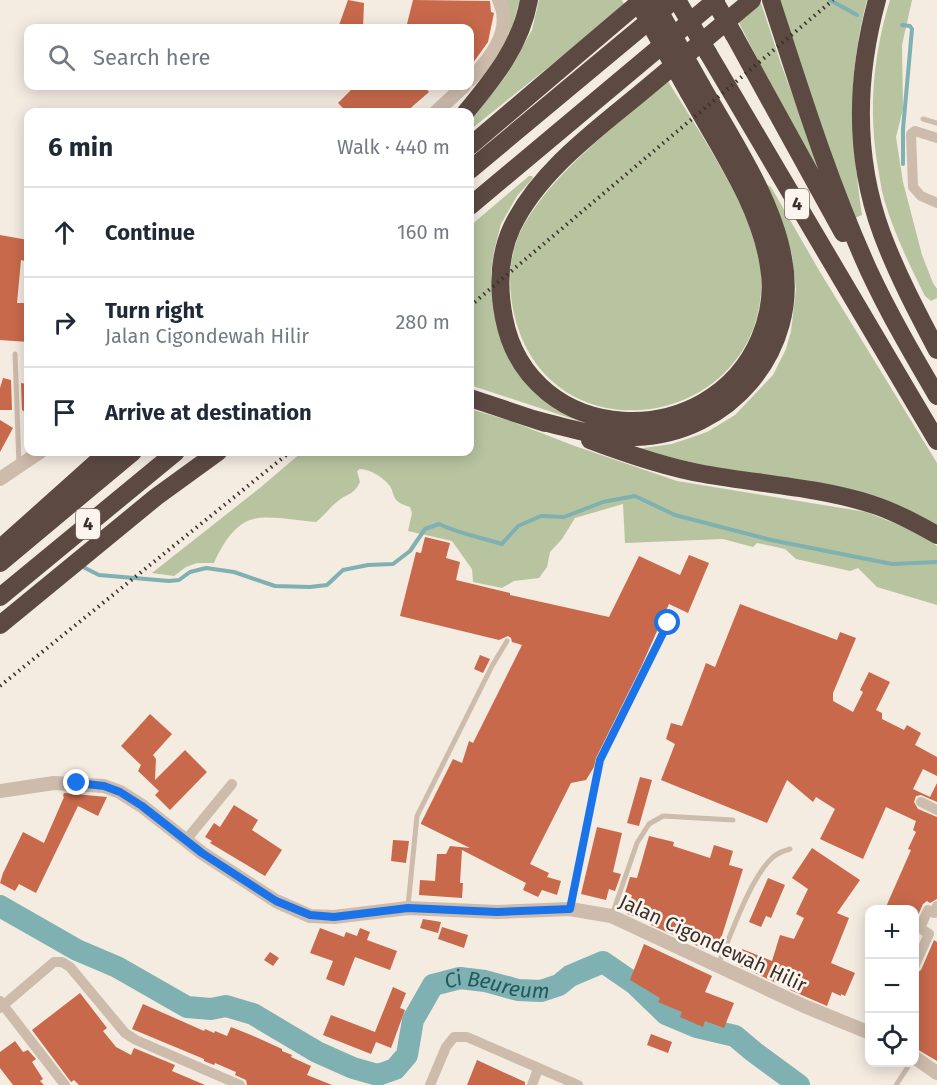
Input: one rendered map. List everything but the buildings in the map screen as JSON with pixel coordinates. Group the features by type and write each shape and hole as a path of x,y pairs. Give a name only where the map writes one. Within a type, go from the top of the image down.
{"highway":[{"path":"469,108 501,68 513,48 521,31 529,0"},
{"path":"533,418 612,436 637,437 672,432 706,418 734,400 760,371 778,335 786,277 779,241 754,181 637,0"},
{"path":"474,143 642,0"},
{"path":"653,0 695,89 750,206 765,246 770,268 769,309 755,349 744,366 722,389 681,413 644,421 627,421 590,415 559,401 532,378 511,344 501,305 501,264 512,227 534,194 567,156 752,0"},
{"name":"4","path":"474,167 675,0 937,441"},
{"path":"474,203 715,0 838,225 907,344"},
{"name":"4","path":"771,0 817,140 851,229 875,284 937,396"},
{"path":"878,0 868,40 861,84 862,151 866,178 875,213 891,256 937,350"},
{"path":"474,399 533,418 634,456 678,469 871,504 897,514 937,535"},
{"path":"0,548 104,456"},
{"name":"4","path":"0,563 128,456"},
{"name":"4","path":"0,597 171,456"},
{"path":"0,626 156,497 212,456"}],"street":[{"path":"474,75 494,51 501,37 504,9 500,0"},
{"path":"440,108 460,90"},
{"path":"937,138 915,131 911,134 913,187 921,196 937,203"},
{"path":"0,479 34,456"},
{"name":"Jalan Cigondewah Hilir","path":"0,791 54,783 104,786 120,792 276,901 310,915 334,917 408,908 497,912 570,909 611,916 804,1006 865,1031"},
{"path":"186,840 232,784"},
{"path":"921,802 937,810"},
{"path":"919,959 929,934 920,928 928,910 934,913 937,906"},
{"path":"65,1085 1,1005 54,962 62,962 70,967 125,1032 136,1040 240,1085"},
{"path":"430,1085 446,1047 454,1037 467,1036 578,1085"},
{"path":"919,1061 937,1073"},
{"path":"532,1085 538,1069"}],"lane":[{"path":"923,119 937,123"},
{"path":"15,354 19,466"},
{"path":"570,909 600,760 668,623"},
{"path":"408,908 417,816 492,666 507,641"},
{"path":"611,916 637,843 649,824 663,816 733,820"},
{"path":"717,966 759,875 771,858 780,851 790,849"},
{"path":"896,1085 908,1067"}],"green space":[{"path":"503,0 520,0 508,40 509,20"},
{"path":"539,0 622,0 625,6 474,127 474,117 505,77 532,30"},
{"path":"778,0 867,0 856,55 854,81 853,133 862,215 855,218 824,137"},
{"path":"890,0 912,0 902,45 903,109 896,137 903,182 922,255 937,289 937,298 931,301 925,296 892,224 882,191 875,147 873,104 876,62"},
{"path":"761,3 824,180 820,181 738,21"},
{"path":"668,81 710,148 749,224 761,271 755,324 731,366 696,394 653,409 608,408 567,392 533,359 513,309 510,275 513,252 526,221 555,182 591,146"},
{"path":"529,176 532,176 533,178 517,196 501,224 494,251 491,273 497,325 511,358 581,419 579,421 474,386 474,223"},
{"path":"766,184 771,187 820,272 937,463 937,526 879,497 708,466 636,449 672,444 707,432 735,415 773,375 786,349 791,331 796,289 792,255"},
{"path":"474,410 508,420 677,481 866,512 917,532 937,546 937,605 877,587 858,568 850,571 796,559 785,549 757,543 753,547 723,539 625,543 623,504 575,518 562,539 550,552 547,567 539,578 514,581 502,588 473,582 472,569 452,541 408,531 412,513 410,507 396,500 390,486 381,477 360,469 357,471 360,482 355,490 335,503 316,522 256,518 244,523 233,532 214,563 197,563 186,567 174,576 152,573 297,456 474,456"}],"waterway":[{"path":"830,0 857,15"},
{"path":"902,25 910,26 912,29 903,129 903,164"},
{"path":"83,567 99,575 169,581 179,580 190,572 206,568 234,572 275,586 327,585 343,570 368,565 393,564 410,551 425,529 439,524 502,544 518,526 541,516 564,517 603,502 635,496 675,515 771,540 892,564 937,562"},
{"name":"Ci Beureum","path":"0,906 77,950 117,967 187,1007 211,1009 226,1006 253,1014 317,1052 353,1068 378,1075 395,1069 407,1055 413,1020 433,985 460,978 485,981 518,990 541,991 559,985 570,976 603,962 635,984 666,1014 697,1027 735,1036 799,1085"}],"railway":[{"path":"474,303 833,0"},
{"path":"0,686 285,456"}],"route":[{"path":"77,783 104,786 120,792 142,806 202,853 276,901 310,915 334,917 408,908 497,912 570,909 600,760 668,623"}]}
